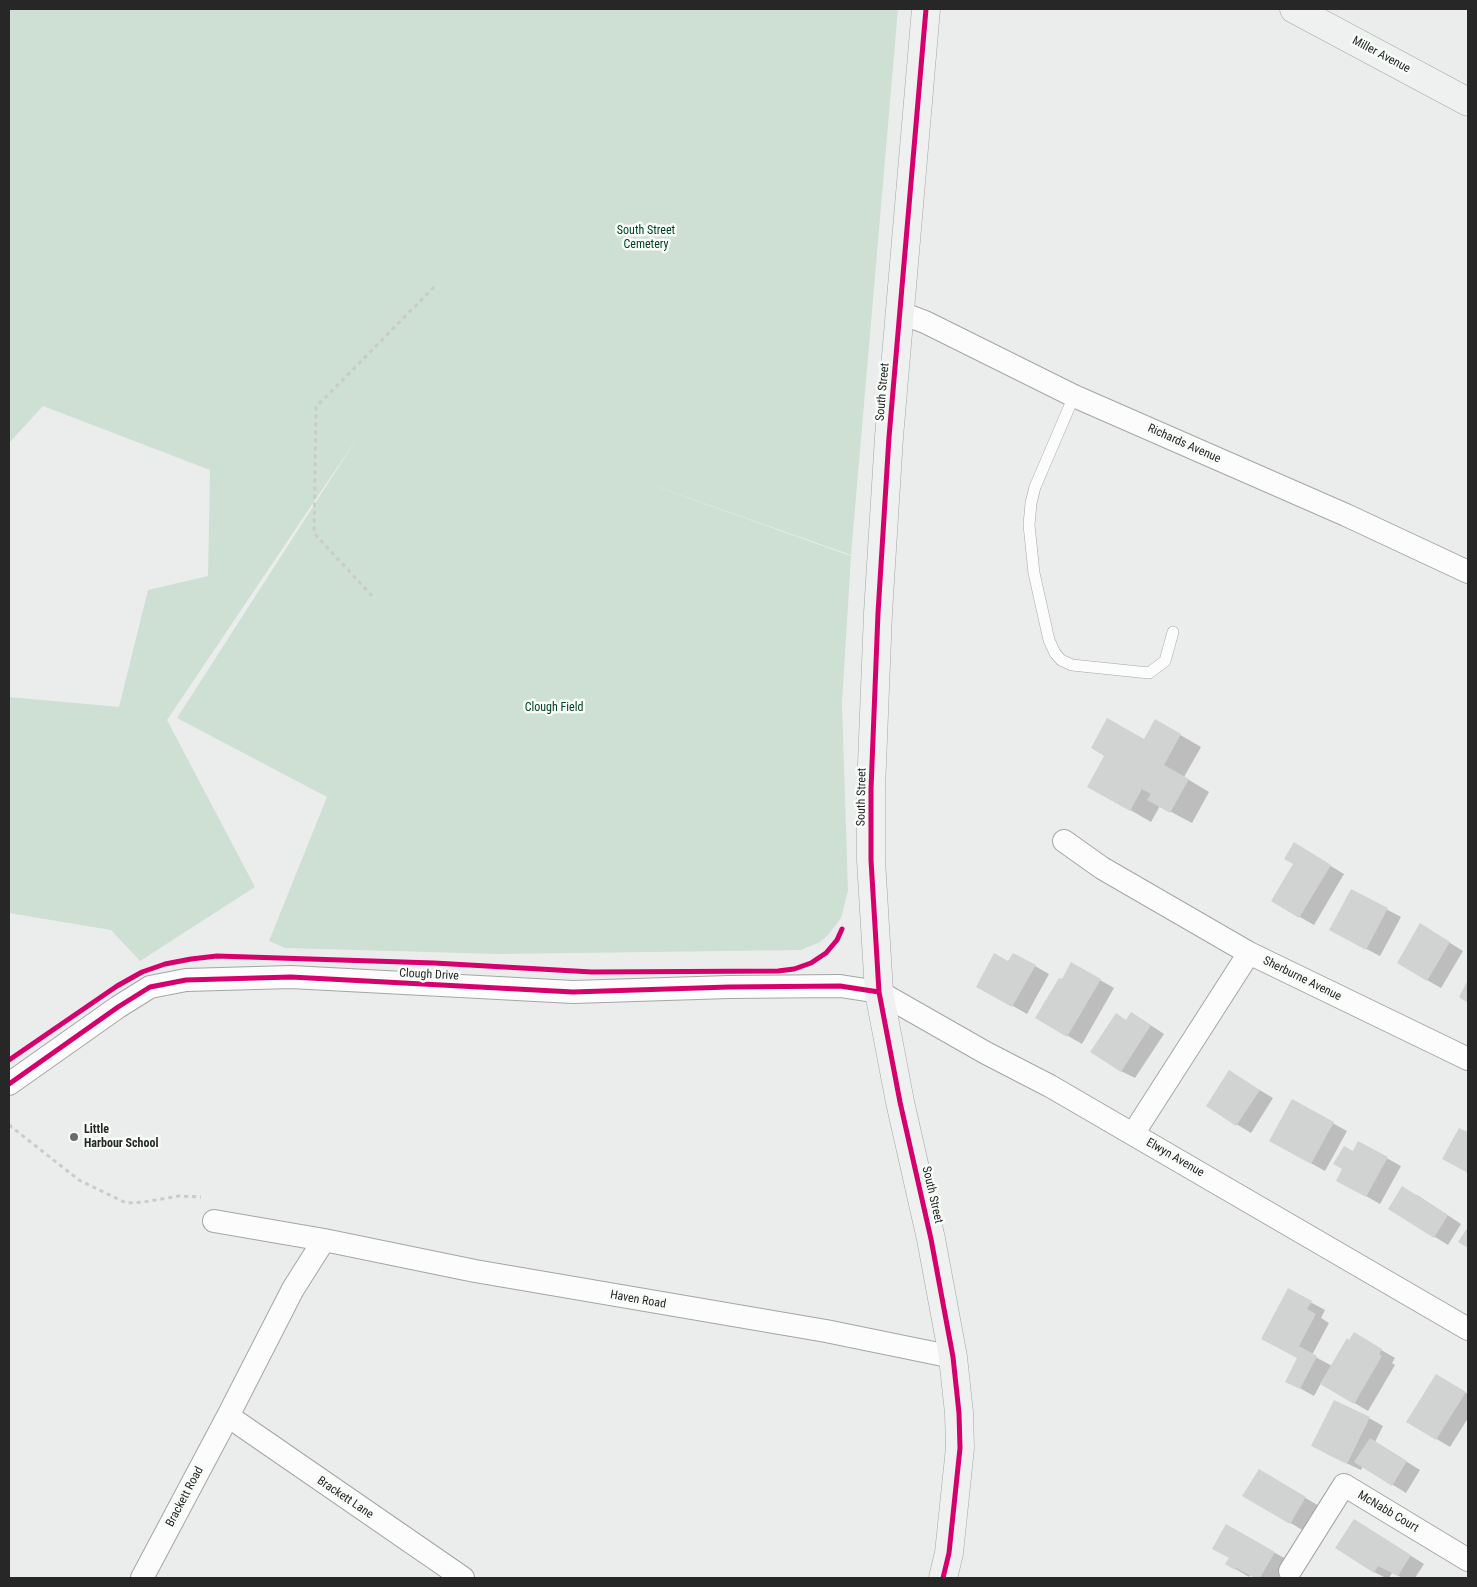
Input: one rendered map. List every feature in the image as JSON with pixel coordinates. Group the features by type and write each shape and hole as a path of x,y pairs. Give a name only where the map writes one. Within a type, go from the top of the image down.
{"street":[{"name":"South Street","path":"926,9 889,437 878,623 871,789 871,860 879,992 900,1102 931,1239 953,1358 959,1413 960,1448 949,1553 943,1578"},
{"name":"Miller Avenue","path":"1294,9 1468,102"},
{"name":"Richards Avenue","path":"901,313 926,322 1074,396 1346,515 1468,572"},
{"path":"1064,841 1102,868 1249,953"},
{"name":"Sherburne Avenue","path":"1133,1134 1249,953 1468,1059"},
{"name":"Clough Drive","path":"9,1084 118,1007 150,987 186,980 291,977 573,992 840,986 879,992"},
{"name":"Elwyn Avenue","path":"879,992 986,1053 1050,1086 1468,1329"},
{"name":"Haven Road","path":"214,1221 324,1240 475,1271 826,1331 953,1358"},
{"path":"228,1416 293,1289 324,1240"},
{"name":"Brackett Road","path":"142,1578 228,1416"},
{"name":"Brackett Lane","path":"228,1416 462,1578"},
{"name":"McNabb Court","path":"1290,1571 1344,1485 1468,1560"}],"lane":[{"path":"1074,396 1035,487 1031,502 1029,525 1034,573 1049,640 1055,653 1061,660 1072,665 1149,673 1165,661 1173,632"}],"path":[{"path":"372,596 314,533 316,407 436,285"},
{"path":"9,1125 79,1180 126,1203 178,1196 206,1198"}],"green space":[{"path":"9,9 898,9 851,555 604,468 851,556 842,703 848,891 841,918 828,935 820,942 801,950 499,954 285,948 269,941 327,797 177,718 359,435 167,720 255,887 140,961 111,930 9,913 9,697 119,707 148,590 208,576 210,470 43,406 9,443"}],"building":[{"path":"1107,718 1144,739 1155,719 1181,734 1164,765 1189,779 1170,813 1147,800 1151,794 1142,789 1130,811 1087,787 1104,756 1091,748"},
{"path":"1294,842 1331,865 1299,918 1271,901 1293,864 1284,859"},
{"path":"1351,889 1388,908 1366,950 1329,930"},
{"path":"1420,923 1450,942 1427,981 1397,963"},
{"path":"994,953 1008,961 1013,953 1036,965 1012,1007 976,987"},
{"path":"1071,962 1101,979 1067,1037 1035,1018 1059,978 1062,979"},
{"path":"1468,980 1468,1003 1459,997"},
{"path":"1131,1012 1151,1025 1121,1072 1090,1052 1116,1013 1126,1020"},
{"path":"1229,1070 1260,1090 1236,1126 1206,1106"},
{"path":"1292,1099 1334,1122 1311,1164 1269,1141"},
{"path":"1459,1128 1468,1132 1468,1173 1442,1159"},
{"path":"1358,1141 1388,1157 1366,1197 1336,1181 1342,1169 1333,1164 1344,1146 1353,1151"},
{"path":"1402,1186 1448,1215 1434,1238 1388,1209"},
{"path":"1468,1227 1468,1248 1458,1242"},
{"path":"1288,1288 1312,1301 1307,1309 1316,1314 1299,1346 1317,1356 1300,1389 1285,1382 1297,1358 1261,1339"},
{"path":"1354,1332 1382,1349 1379,1354 1382,1356 1354,1404 1320,1384 1347,1338 1349,1340"},
{"path":"1436,1374 1466,1392 1436,1440 1406,1422"},
{"path":"1334,1400 1370,1417 1347,1464 1311,1446"},
{"path":"1370,1438 1407,1461 1392,1486 1354,1462"},
{"path":"1259,1469 1306,1497 1290,1524 1242,1496"},
{"path":"1354,1519 1411,1555 1398,1576 1378,1566 1374,1573 1335,1548"},
{"path":"1226,1524 1275,1552 1260,1578 1255,1578 1236,1568 1235,1570 1225,1564 1229,1558 1212,1549"}],"cycle path":[{"path":"926,9 889,437 878,613 871,789 871,860 879,992 900,1102 931,1239 953,1357 959,1413 960,1448 949,1553 943,1578"},
{"path":"9,1060 117,986 142,972 165,964 191,959 217,956 434,963 592,972 778,971 794,969 811,963 826,953 837,940 842,929"},
{"path":"9,1084 118,1007 150,987 186,980 291,977 573,992 840,986 879,992"}],"place":[{"name":"Little Harbour School","path":"74,1137"}],"park label":[{"name":"South Street Cemetery","path":"646,238"},
{"name":"Clough Field","path":"554,708"}]}
